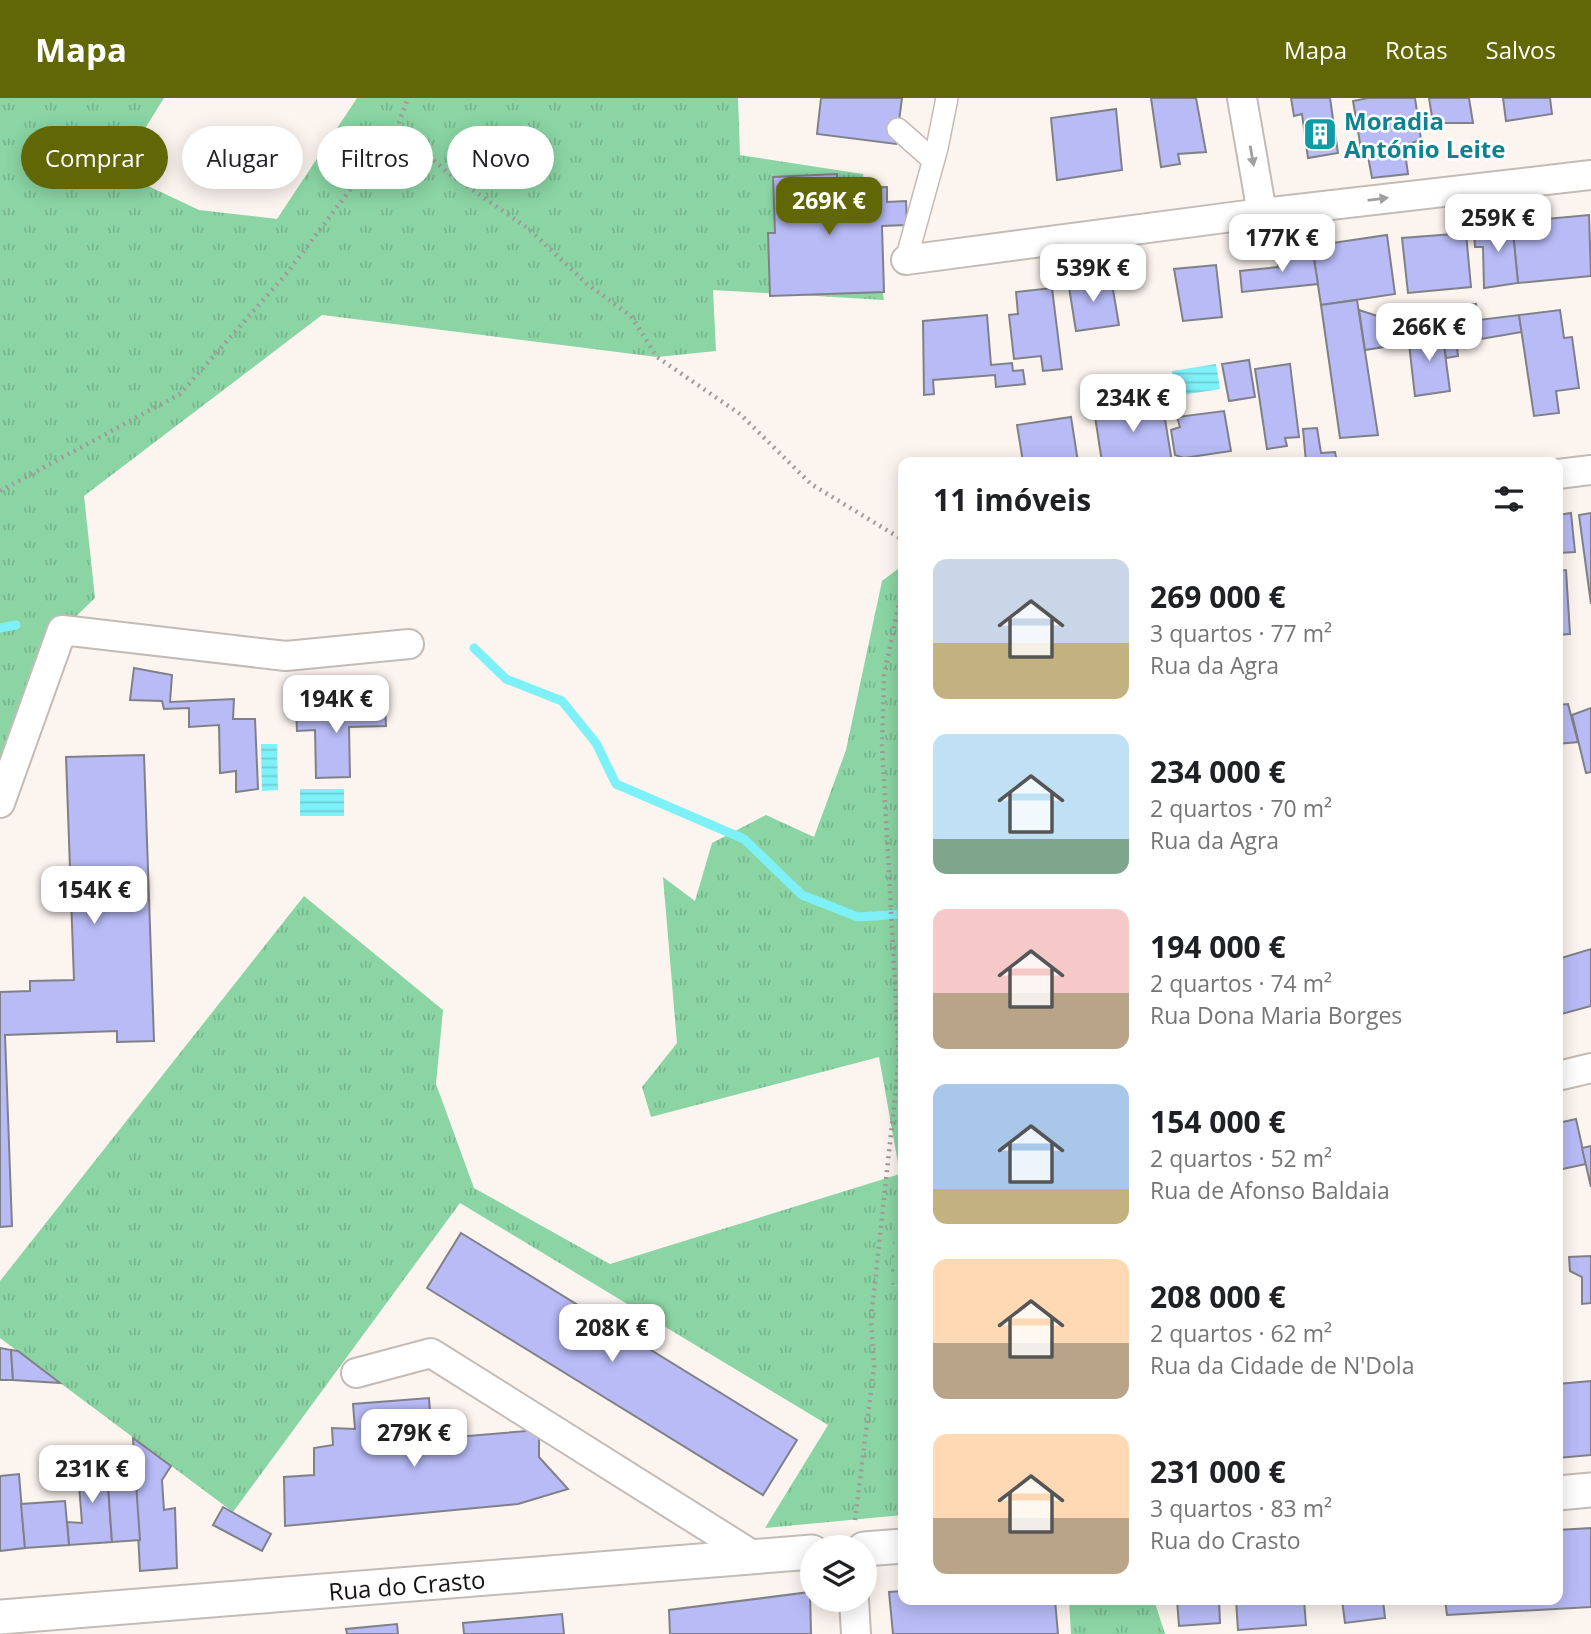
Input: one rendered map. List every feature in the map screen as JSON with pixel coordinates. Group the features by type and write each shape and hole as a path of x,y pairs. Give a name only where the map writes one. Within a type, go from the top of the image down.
{"street":[{"path":"947,98 906,260 1262,213 1591,175"},
{"path":"1242,98 1262,213"},
{"path":"898,129 933,160"},
{"path":"1563,473 1591,470"},
{"path":"0,803 62,630 286,656 409,644"},
{"path":"1563,1075 1591,1068"},
{"path":"356,1373 431,1353 754,1556"},
{"path":"1563,1493 1591,1490"},
{"path":"877,1543 898,1545"},
{"name":"Rua do Crasto","path":"0,1617 800,1553"},
{"path":"855,1612 856,1634"}],"path":[{"path":"398,126 408,98"},
{"path":"433,160 529,229 587,284 631,316 657,358 740,414 811,484 898,537"},
{"path":"0,491 180,394 287,274 351,189"},
{"path":"898,609 884,675 882,745 898,1041"},
{"path":"860,1535 874,1367 871,1319 898,1068"}],"green space":[{"path":"0,98 164,98 147,126 21,126 21,189 154,189 199,210 277,219 297,189 303,189 303,180 317,158 317,189 433,189 433,126 338,126 357,98 738,98 740,155 863,174 884,300 713,290 716,351 657,357 322,315 84,496 95,598 62,630 0,803"},
{"path":"898,569 898,1163 879,1057 651,1117 642,1087 677,1043 663,877 695,901 712,843 766,815 814,837 846,750 882,581"},
{"path":"304,896 443,1010 436,1084 474,1188 610,1264 898,1175 898,1217 890,1285 898,1286 898,1515 765,1528 828,1425 460,1203 233,1512 0,1338 0,1281"},
{"path":"898,1194 898,1286 889,1285"},
{"path":"1069,1605 1156,1605 1165,1634 1071,1634"}],"water":[{"path":"1216,364 1220,389 1176,396 1172,371"},
{"path":"261,744 277,744 278,790 262,791"},
{"path":"300,789 344,789 344,816 300,816"}],"building":[{"path":"821,98 902,98 896,144 817,134"},
{"path":"1151,98 1196,98 1206,152 1178,154 1180,164 1161,167"},
{"name":"Moradia António Leite","path":"1291,98 1330,98 1338,153 1308,158 1302,114 1294,116"},
{"path":"1368,98 1415,98 1421,140 1404,145 1408,174 1372,178 1367,151 1361,149 1353,101"},
{"path":"1429,98 1469,98 1473,123 1433,123"},
{"path":"1503,98 1550,98 1552,114 1506,121"},
{"path":"1116,109 1122,170 1057,180 1051,118"},
{"path":"837,174 837,188 887,187 887,202 906,201 907,225 882,226 884,292 770,296 768,233 775,233 773,177"},
{"path":"1589,215 1591,276 1518,283 1512,222"},
{"path":"1512,222 1518,283 1484,288 1483,247 1475,247 1474,229"},
{"path":"1466,233 1471,287 1408,293 1402,238"},
{"path":"1387,235 1395,294 1321,305 1312,246"},
{"path":"1313,253 1318,284 1242,292 1240,271 1278,267 1277,256"},
{"path":"1216,265 1222,317 1183,321 1174,269"},
{"path":"1098,276 1100,286 1112,284 1119,325 1076,331 1068,281"},
{"path":"1052,288 1062,369 1043,371 1041,356 1014,359 1009,315 1018,314 1016,292"},
{"path":"1357,300 1378,435 1340,438 1321,305"},
{"path":"1476,304 1479,320 1519,315 1522,332 1469,341 1456,338 1458,356 1446,358 1439,310"},
{"path":"1359,310 1405,325 1409,343 1365,350"},
{"path":"1560,310 1564,338 1572,337 1579,388 1556,391 1559,413 1534,416 1519,315"},
{"path":"987,315 991,365 1012,363 1013,371 1023,370 1025,384 996,387 995,375 933,380 934,394 924,395 923,321"},
{"path":"1442,331 1450,391 1415,396 1408,335"},
{"path":"1249,360 1255,397 1229,401 1222,364"},
{"path":"1290,364 1299,437 1285,438 1287,446 1267,449 1255,369"},
{"path":"1162,401 1171,457 1101,457 1094,410"},
{"path":"1224,411 1231,451 1191,457 1175,455 1171,430 1180,427 1177,417"},
{"path":"1071,417 1077,457 1022,457 1017,425"},
{"path":"1317,428 1321,453 1335,452 1336,457 1306,457 1303,429"},
{"path":"1571,513 1575,552 1563,553 1563,514"},
{"path":"1591,513 1591,604 1579,515"},
{"path":"1563,570 1566,570 1570,634 1563,635"},
{"path":"134,668 172,675 170,702 234,699 233,719 255,719 258,789 236,792 236,771 220,773 219,725 189,727 189,708 164,709 162,701 130,700"},
{"path":"1563,704 1568,704 1578,742 1563,744"},
{"path":"385,707 386,726 349,727 350,777 316,778 315,730 297,731 296,709"},
{"path":"1591,708 1591,772 1586,773 1572,715"},
{"path":"144,755 154,1041 117,1042 117,1031 5,1035 12,1226 0,1227 0,992 30,991 30,981 74,980 66,757"},
{"path":"1591,949 1591,1006 1563,1014 1563,957"},
{"path":"1576,1119 1586,1164 1563,1169 1563,1122"},
{"path":"1591,1146 1591,1187 1582,1148"},
{"path":"461,1233 797,1440 763,1495 427,1288"},
{"path":"1591,1256 1591,1303 1582,1304 1582,1277 1570,1271 1569,1257"},
{"path":"0,1348 11,1350 13,1380 0,1380"},
{"path":"11,1350 18,1351 60,1383 13,1380"},
{"path":"1591,1381 1591,1455 1563,1458 1563,1384"},
{"path":"429,1398 432,1439 539,1430 539,1457 568,1489 518,1504 285,1526 284,1477 314,1475 314,1448 333,1445 332,1428 355,1429 353,1404"},
{"path":"133,1438 171,1466 162,1480 164,1510 175,1508 177,1568 140,1571"},
{"path":"106,1458 112,1542 69,1545 67,1522 82,1523 77,1460"},
{"path":"135,1469 140,1540 112,1542 107,1471"},
{"path":"19,1474 25,1548 0,1551 0,1476"},
{"path":"65,1501 69,1545 25,1548 21,1504"},
{"path":"223,1507 271,1534 262,1551 213,1525"},
{"path":"1591,1528 1591,1607 1447,1615 1446,1605 1563,1605 1563,1530"},
{"path":"898,1591 898,1605 1055,1605 1058,1634 893,1634 889,1592"},
{"path":"800,1593 800,1612 810,1612 811,1634 670,1634 669,1610"},
{"path":"1177,1605 1219,1605 1220,1623 1179,1626"},
{"path":"1236,1605 1304,1605 1306,1625 1238,1630"},
{"path":"1343,1605 1384,1605 1385,1618 1345,1623"},
{"path":"562,1614 564,1634 464,1634 463,1623"},
{"path":"397,1624 398,1634 347,1634 346,1629"}],"waterway":[{"path":"0,628 16,625"},
{"path":"474,648 506,679 562,701 596,743 616,784 744,839 802,895 858,917 898,914"}],"place":[{"name":"Moradia António Leite","path":"1320,134"}]}
